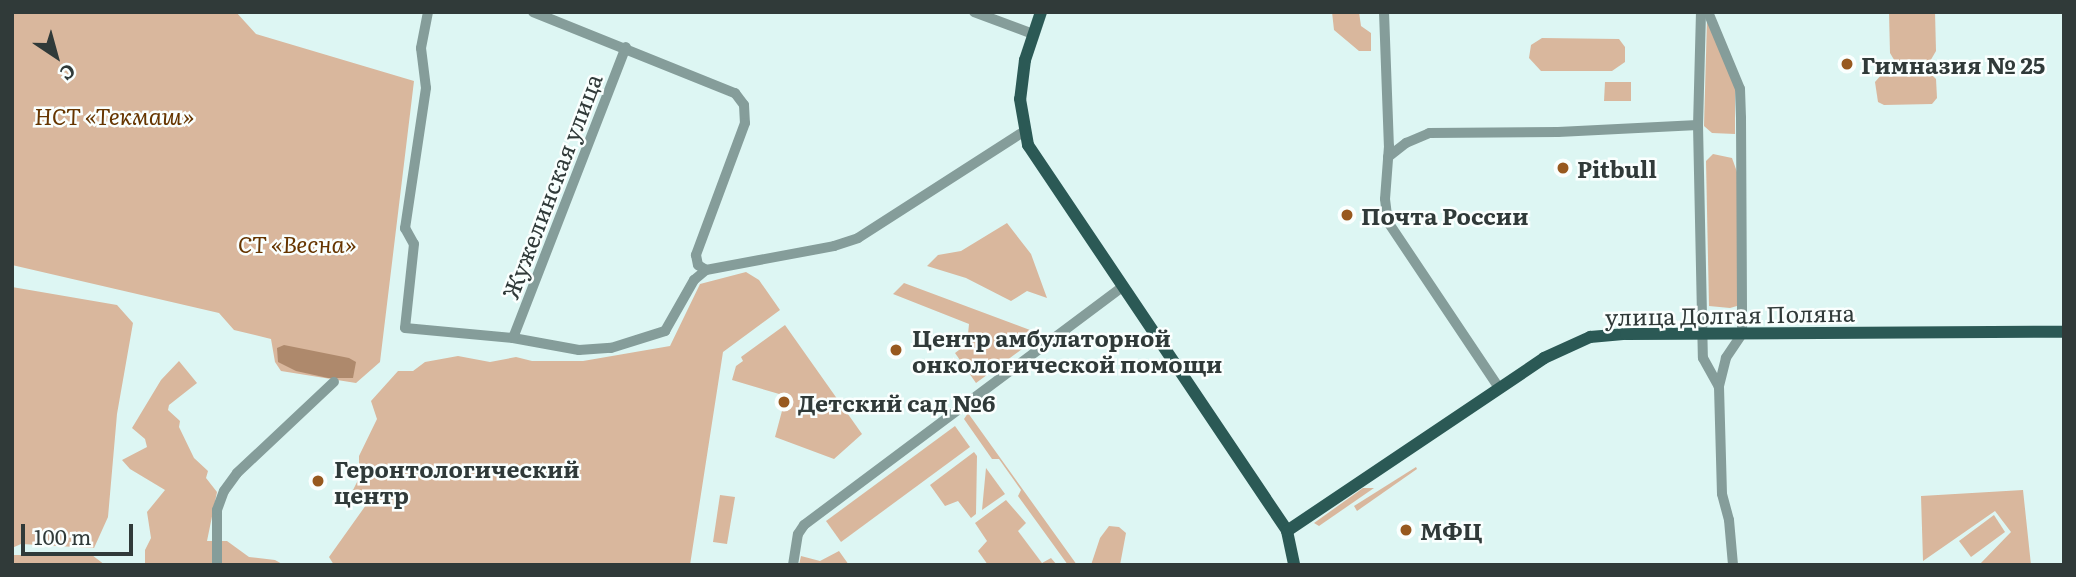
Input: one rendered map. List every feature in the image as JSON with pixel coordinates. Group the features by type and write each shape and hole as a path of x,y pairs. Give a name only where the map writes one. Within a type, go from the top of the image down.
{"main road":[{"path":"1041,12 1025,60 1020,99 1023,132 1035,158 1287,531 1294,565"},
{"name":"улица Долгая Поляна","path":"1287,531 1544,358 1590,337 1626,334 2064,332"}],"street":[{"path":"428,12 421,48 426,88 405,228 414,244 405,328 513,338 579,350 597,350 658,334 665,331 694,280 706,270 834,246 858,238 1023,132"},
{"path":"533,12 626,47 735,93 744,105 746,123 696,255 698,265 706,270"},
{"path":"974,12 1033,34"},
{"path":"1384,12 1388,157 1385,198 1388,222 1499,388"},
{"path":"1702,12 1698,125 1703,358 1719,387"},
{"path":"1708,12 1740,89 1742,334 1726,358 1719,387 1722,494 1729,520 1733,565"},
{"name":"Жужелинская улица","path":"513,338 626,47"},
{"path":"1388,157 1406,143 1429,133 1558,132 1698,125"},
{"path":"793,565 798,534 804,524 1122,287"},
{"path":"218,565 217,510 224,491 237,473 334,382"}],"green space":[{"path":"12,12 236,12 256,34 414,81 380,362 356,383 281,371 275,362 271,339 234,330 219,313 12,265"},
{"path":"1332,12 1359,12 1361,26 1371,33 1371,51 1359,51 1334,30"},
{"path":"1889,12 1935,12 1936,51 1929,63 1905,66 1896,63 1890,53"},
{"path":"1707,20 1735,84 1735,134 1712,133 1704,126"},
{"path":"1542,38 1619,39 1625,47 1625,62 1612,71 1541,71 1529,58 1531,45"},
{"path":"1929,72 1936,79 1937,98 1932,104 1884,105 1878,102 1875,82 1882,74"},
{"path":"1605,82 1631,82 1631,101 1604,101"},
{"path":"1713,154 1732,158 1737,172 1738,302 1737,306 1730,308 1709,306 1706,161"},
{"path":"1007,223 1031,254 1047,298 1027,291 1011,301 966,278 927,266 938,255 961,251"},
{"path":"746,272 759,280 780,310 723,352 690,565 334,565 329,557 366,505 370,494 353,490 359,478 359,456 377,419 371,401 398,371 413,371 425,362 458,356 490,362 516,357 532,361 583,361 670,346 700,284"},
{"path":"904,283 1030,330 1037,338 976,383 955,353 967,344 969,324 893,294"},
{"path":"12,287 117,305 133,323 117,414 108,517 94,548 21,544 12,548"},
{"path":"785,325 862,434 834,459 775,437 786,396 732,380 736,366 743,361 741,357"},
{"path":"179,361 197,383 169,405 168,410 180,421 179,427 194,458 208,471 206,478 217,492 207,541 227,541 249,557 275,560 284,565 145,565 145,550 151,538 147,512 165,490 130,469 122,460 147,447 145,439 132,428 161,380"},
{"path":"968,413 1077,565 1068,565 1018,496 1021,490 999,459 992,459 964,419"},
{"path":"955,426 970,447 841,542 826,521"},
{"path":"974,452 977,456 976,514 971,518 958,501 945,506 930,485"},
{"path":"1416,467 1417,469 1357,511 1354,506"},
{"path":"986,468 1005,494 982,510"},
{"path":"1363,488 1374,488 1319,526 1314,523"},
{"path":"2023,490 2031,565 1979,565 2011,532 1995,511 1923,561 1921,496"},
{"path":"720,495 735,497 727,544 713,542"},
{"path":"1006,500 1026,523 1018,531 1042,563 1051,558 1057,565 988,565 978,551 987,541 975,523"},
{"path":"1994,515 2005,532 1971,557 1959,541"},
{"path":"1109,526 1119,527 1126,533 1120,565 1091,565 1100,538"},
{"path":"839,551 849,565 799,565 801,556 820,561"},
{"path":"12,555 92,555 105,565 12,565"}],"shaded area":[{"path":"284,345 349,358 356,362 353,378 328,378 296,371 278,362 277,348"}],"place":[{"name":"Гимназия № 25","path":"1847,64"},
{"name":"Pitbull","path":"1563,168"},
{"name":"Почта России","path":"1347,215"},
{"name":"Центр амбулаторной онкологической помощи","path":"896,350"},
{"name":"Детский сад №6","path":"784,402"},
{"name":"Геронтологический центр","path":"318,481"},
{"name":"МФЦ","path":"1406,530"}],"park label":[{"name":"НСТ «Текмаш»","path":"114,115"},
{"name":"СТ «Весна»","path":"297,243"}]}
